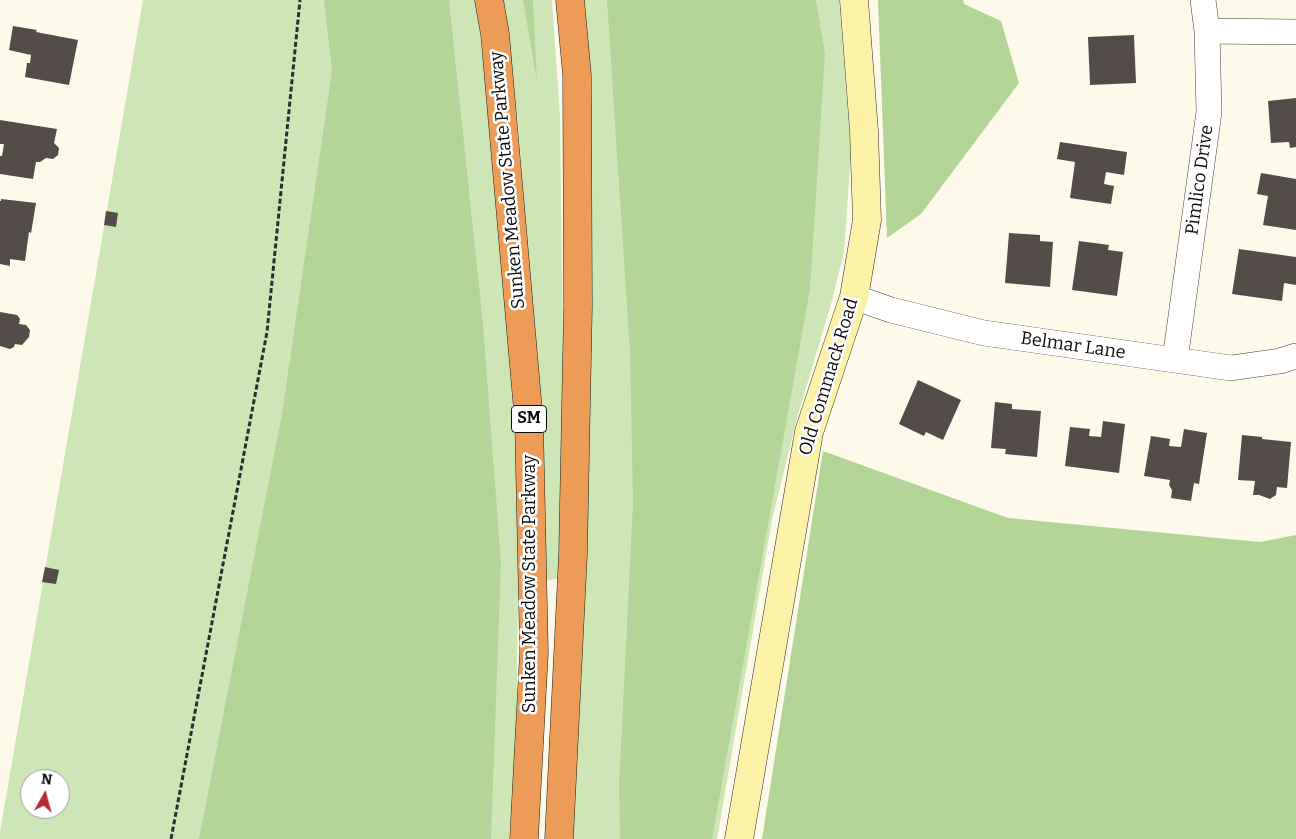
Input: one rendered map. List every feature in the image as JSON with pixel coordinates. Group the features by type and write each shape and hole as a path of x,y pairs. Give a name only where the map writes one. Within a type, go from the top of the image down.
{"highway":[{"name":"Sunken Meadow State Parkway","path":"489,0 495,34 530,422 534,652 524,839"},
{"name":"Sunken Meadow State Parkway","path":"560,839 573,554 578,306 577,75 570,0"}],"street":[{"name":"Old Commack Road","path":"739,839 809,432 854,297 867,220 864,131 854,0"},
{"name":"Pimlico Drive","path":"1175,360 1209,112 1207,31 1202,0"},
{"path":"1207,31 1296,32"},
{"name":"Belmar Lane","path":"854,297 891,310 984,333 1231,368 1280,361 1296,356"}],"path":[{"path":"170,839 266,332 300,0"}],"green space":[{"path":"143,0 476,0 500,205 519,508 516,768 509,839 0,839"},
{"path":"324,0 449,0 483,324 501,563 491,839 199,839 282,414 332,71"},
{"path":"500,0 552,0 560,117 563,351 560,578 543,581 536,363 518,122"},
{"path":"523,0 533,0 537,82"},
{"path":"579,0 839,0 851,153 844,252 831,304 797,418 772,520 717,839 572,839 581,686 590,407 587,174"},
{"path":"607,0 816,0 825,54 810,289 712,839 620,839 619,786 633,503 630,353"},
{"path":"878,0 963,0 964,4 1001,21 1019,83 921,214 887,238"},
{"path":"823,451 1008,518 1260,542 1296,535 1296,839 762,839"}],"building":[{"path":"13,26 78,40 69,85 25,77 27,63 30,63 31,55 9,50"},
{"path":"1134,35 1136,83 1090,85 1088,37"},
{"path":"1296,98 1296,147 1290,148 1289,142 1271,143 1268,101"},
{"path":"0,120 57,129 54,143 59,148 58,155 53,159 46,158 36,162 33,179 0,174 0,156 2,156 4,144 0,144"},
{"path":"1060,142 1127,152 1124,175 1106,172 1104,184 1114,186 1111,204 1070,198 1075,162 1057,159"},
{"path":"1261,173 1296,179 1296,230 1263,225 1268,196 1257,194"},
{"path":"1,199 36,203 25,261 10,259 10,266 0,264"},
{"path":"106,211 118,213 116,227 104,225"},
{"path":"1009,233 1040,235 1040,241 1053,242 1050,287 1005,283"},
{"path":"1079,241 1109,245 1108,250 1123,252 1117,296 1072,290"},
{"path":"1239,249 1296,257 1296,285 1284,283 1282,301 1232,294"},
{"path":"0,312 17,315 20,319 19,324 26,325 30,330 29,337 22,345 15,344 10,349 0,346"},
{"path":"918,380 961,400 943,440 926,432 924,436 899,424"},
{"path":"995,402 1012,404 1012,409 1041,411 1037,457 1005,454 1006,449 991,448"},
{"path":"1103,421 1125,424 1119,473 1065,466 1070,427 1090,429 1089,436 1101,437"},
{"path":"1184,429 1207,433 1199,484 1194,483 1191,501 1171,498 1170,480 1144,476 1151,436 1170,439 1169,446 1181,447"},
{"path":"1242,435 1291,442 1287,488 1277,487 1276,495 1270,499 1253,495 1255,481 1238,480"},
{"path":"45,567 59,570 56,584 42,582"}]}
